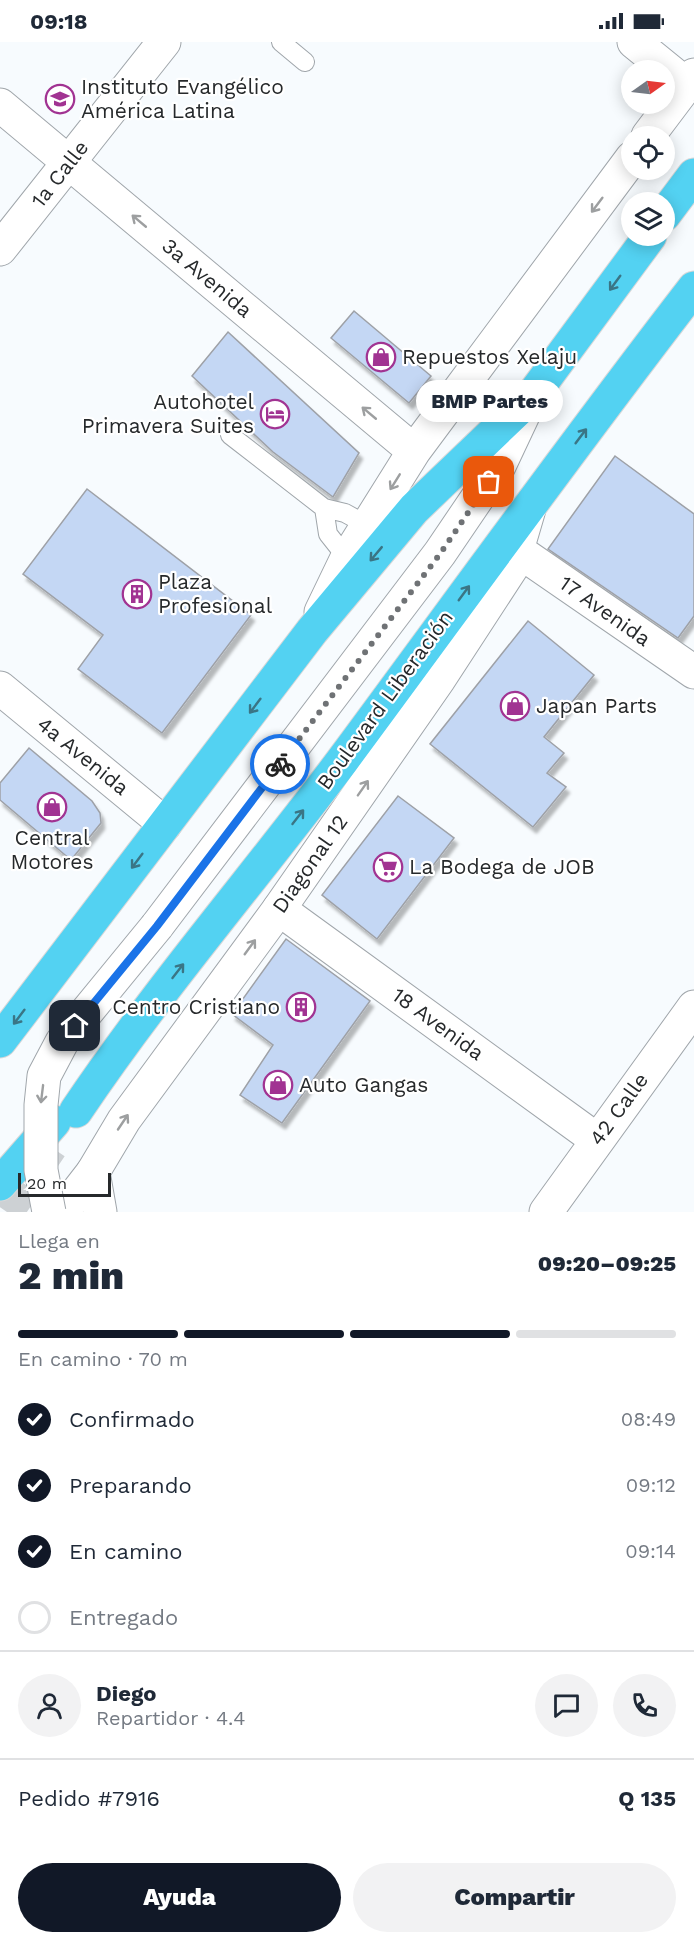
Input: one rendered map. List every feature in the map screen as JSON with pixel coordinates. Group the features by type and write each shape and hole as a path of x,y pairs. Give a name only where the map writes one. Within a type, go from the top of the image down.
{"highway":[{"path":"675,200 694,175"},
{"path":"0,1041 312,631 414,509 532,396 643,246"},
{"name":"Boulevard Liberación","path":"76,1111 117,1050 341,762 531,501 694,288"},
{"path":"0,1184 117,1050"}],"street":[{"name":"1a Calle","path":"0,249 164,42"},
{"path":"634,42 690,80 656,126"},
{"name":"3a Avenida","path":"0,105 414,451"},
{"path":"312,631 347,558 414,451 621,173"},
{"path":"49,1212 41,1170 41,1106 44,1076 62,1042 157,926 440,554 499,466 532,396"},
{"name":"Diagonal 12","path":"62,1212 93,1172 124,1120 279,909 439,679 512,567 531,501"},
{"name":"17 Avenida","path":"517,550 694,672"},
{"name":"4a Avenida","path":"0,688 165,824"},
{"name":"18 Avenida","path":"279,909 597,1140"},
{"name":"42 Calle","path":"546,1212 694,1007"},
{"path":"93,1172 100,1212"}],"lane":[{"path":"281,42 305,62"},
{"path":"230,435 324,508 345,513 367,525"},
{"path":"324,508 328,534 347,558"}],"building":[{"name":"Repuestos Xelaju","path":"354,311 431,376 409,403 331,338"},
{"name":"Autohotel Primavera Suites","path":"228,332 359,453 333,497 273,452 192,376"},
{"path":"615,456 694,514 694,616 678,638 548,549"},
{"name":"Plaza Profesional","path":"87,489 251,615 162,733 78,669 103,635 23,574"},
{"name":"Japan Parts","path":"528,621 594,675 544,737 564,753 547,773 566,787 533,827 430,744"},
{"name":"Central Motores","path":"29,748 92,801 100,813 101,823 71,860 0,800 0,783"},
{"name":"La Bodega de JOB","path":"398,796 454,838 377,939 322,895"},
{"name":"Centro Cristiano","path":"286,939 370,1001 282,1123 240,1095 273,1045 232,1014"}],"tunnel":[{"path":"7,1212 51,1147"}],"way so far":[{"path":"280,764 440,554 489,482"}],"place":[{"name":"Instituto Evangélico América Latina","path":"60,99"},
{"name":"Repuestos Xelaju","path":"381,357"},
{"name":"Autohotel Primavera Suites","path":"275,414"},
{"name":"BMP Partes","path":"489,482"},
{"name":"Plaza Profesional","path":"137,594"},
{"name":"Japan Parts","path":"515,706"},
{"name":"Central Motores","path":"52,807"},
{"name":"La Bodega de JOB","path":"388,867"},
{"name":"Centro Cristiano","path":"301,1007"},
{"name":"Auto Gangas","path":"278,1085"}],"route":[{"path":"75,1026 157,926 280,764"}]}
